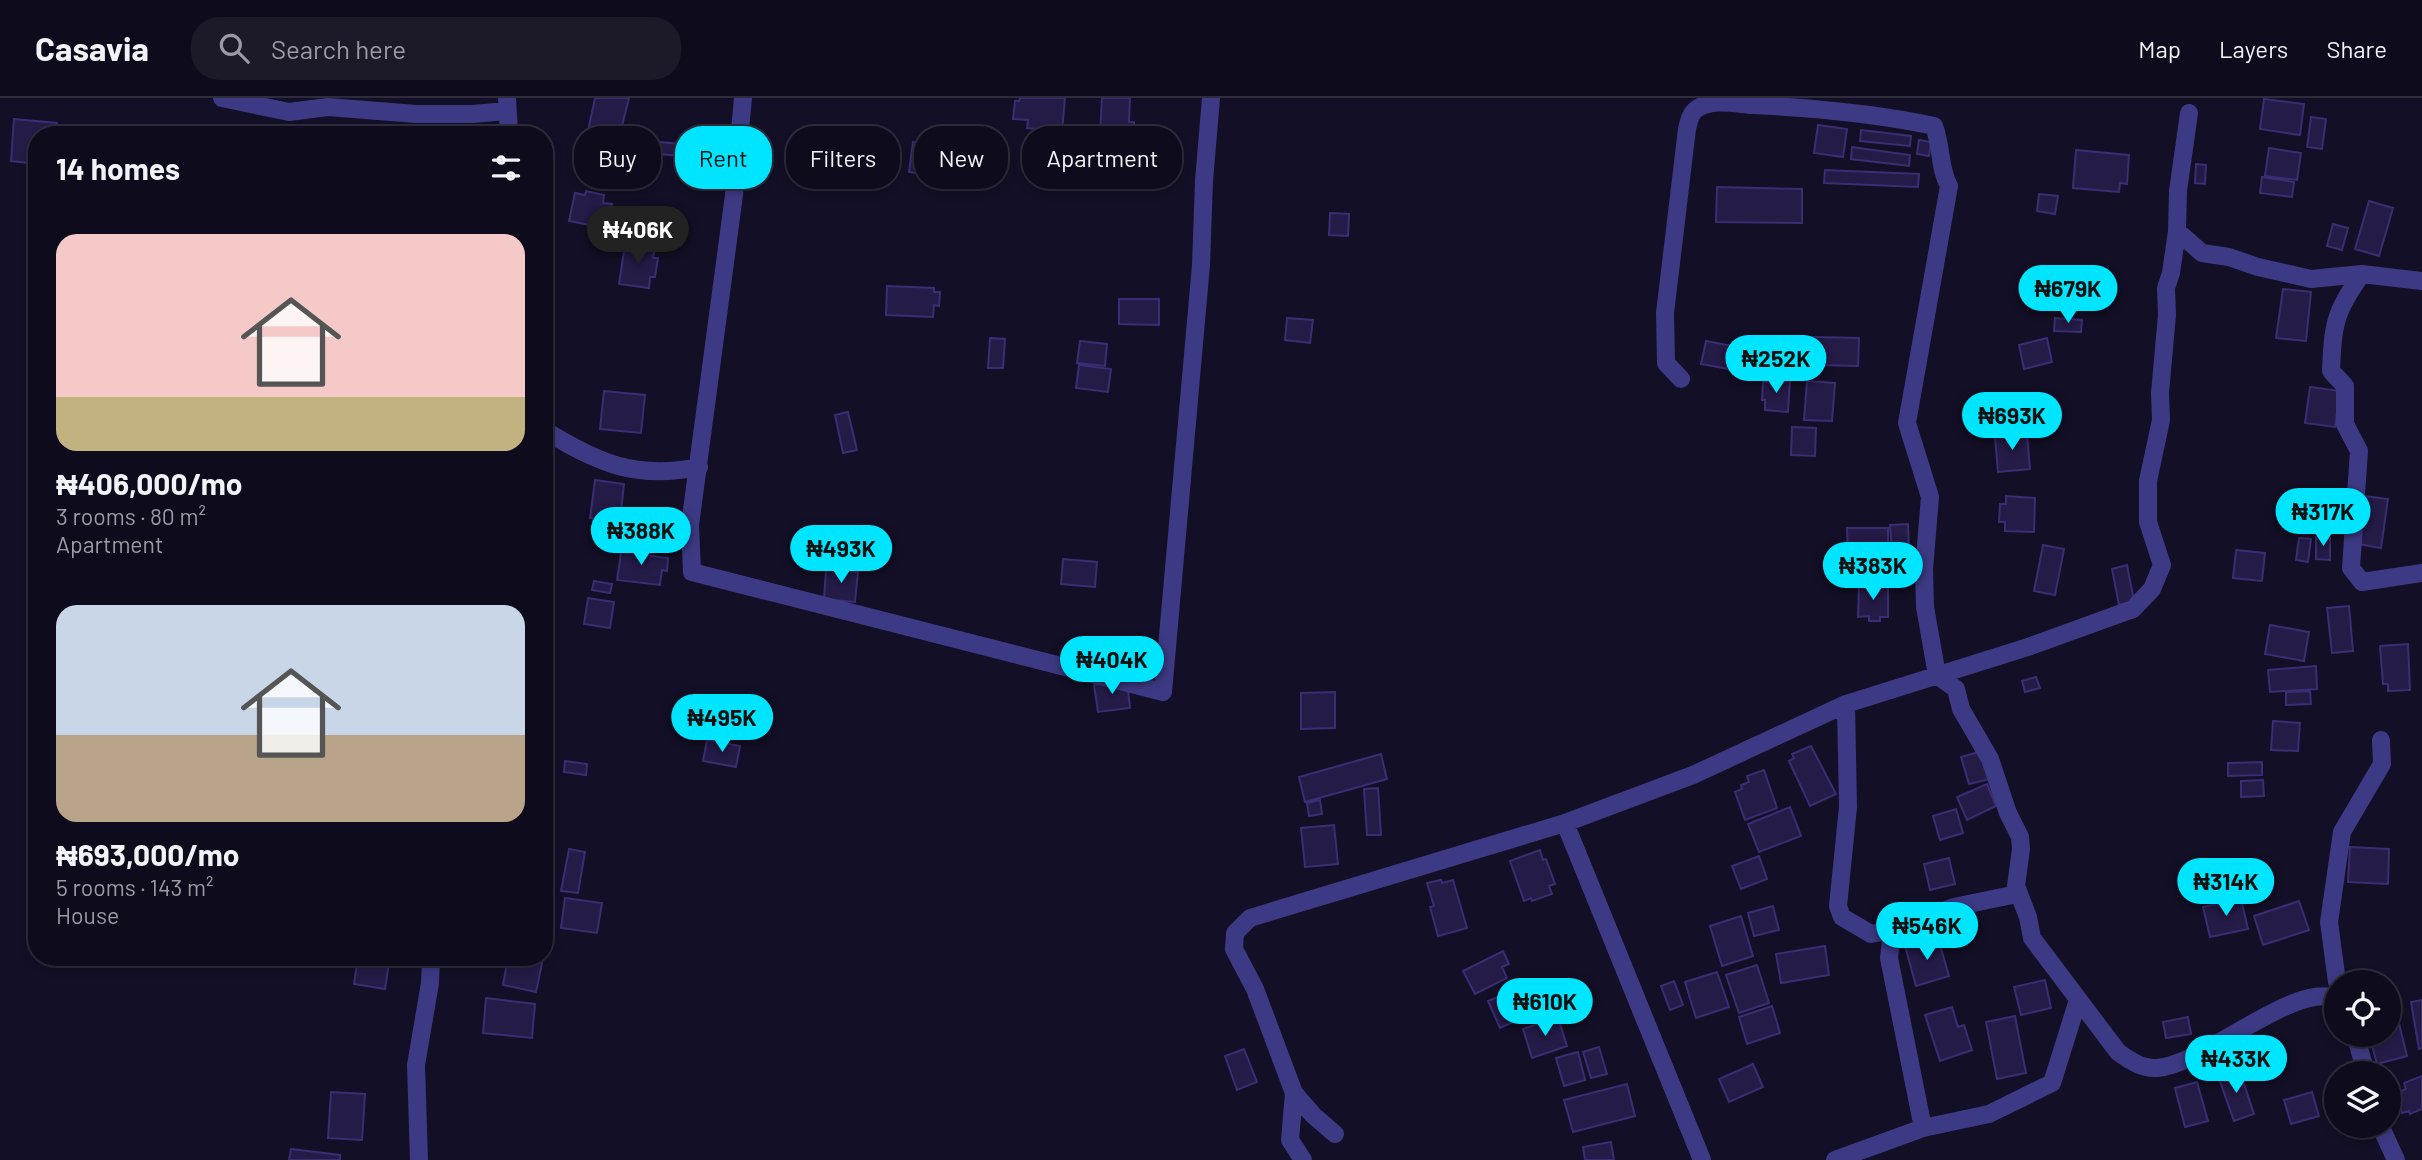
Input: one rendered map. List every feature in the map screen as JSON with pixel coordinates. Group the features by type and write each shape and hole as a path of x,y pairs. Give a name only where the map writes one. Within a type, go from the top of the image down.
{"street":[{"path":"222,98 289,112 328,107 416,114 473,114 506,104 508,126"},
{"path":"743,98 736,183 690,525 692,572 1163,692 1201,265 1211,98"},
{"path":"1681,379 1665,363 1665,313 1687,129 1690,116 1698,107 1712,103 1800,107 1874,114 1934,126 1941,144 1944,177 1949,186 1907,423 1930,497 1924,569 1925,607 1937,675 1955,689 1961,709 1990,759 2008,813 2020,838 2017,894 2028,918 2032,938 2118,1052 2134,1064 2157,1068 2194,1056 2266,1016 2314,996 2324,995"},
{"path":"1335,1133 1313,1115 1294,1093 1255,989 1234,948 1235,933 1250,918 1565,823 1693,775 1846,704 2028,647 2133,609 2152,589 2159,577 2160,554 2148,522 2148,481 2161,420 2166,288 2177,231 2178,191 2189,113"},
{"path":"2177,231 2202,253 2229,257 2258,267 2311,279 2362,274 2422,281"},
{"path":"2362,274 2342,301 2333,329 2331,361 2331,371 2345,386 2346,424 2359,451 2351,568 2362,582 2422,573"},
{"path":"553,435 578,450 642,473 674,472 699,467"},
{"path":"1846,704 1848,807 1838,906 1842,916 1871,934 1892,930 1954,907 2017,894"},
{"path":"2335,970 2329,922 2342,832 2382,764 2381,740"},
{"path":"1565,823 1702,1160"},
{"path":"1892,930 1889,958 1923,1128"},
{"path":"419,1160 416,1065 431,966"},
{"path":"1835,1160 1923,1128 1989,1114 2052,1083 2078,1000"},
{"path":"1294,1093 1290,1140 1303,1160"},
{"path":"2386,1138 2396,1160"}],"building":[{"path":"595,98 629,98 622,126 589,126"},
{"path":"1020,98 1065,98 1062,126 1027,126 1028,120 1013,119 1015,101"},
{"path":"1102,98 1130,98 1129,122 1134,122 1134,126 1101,126"},
{"path":"2264,99 2304,104 2300,135 2260,129"},
{"path":"2311,117 2326,119 2322,149 2307,147"},
{"path":"14,119 57,123 57,126 28,126 28,163 11,161"},
{"path":"1818,125 1847,129 1843,157 1814,153"},
{"path":"1861,130 1911,136 1910,146 1860,141"},
{"path":"1919,140 1931,142 1929,156 1917,154"},
{"path":"661,142 675,143 675,156 661,154"},
{"path":"913,142 914,142 914,173 909,172"},
{"path":"1852,147 1910,155 1909,166 1851,159"},
{"path":"2269,148 2301,153 2297,180 2265,176"},
{"path":"2076,150 2129,155 2127,184 2120,183 2119,192 2073,188"},
{"path":"2196,164 2206,165 2205,184 2195,183"},
{"path":"1825,170 1919,174 1918,187 1824,183"},
{"path":"2262,177 2294,182 2292,197 2260,193"},
{"path":"1717,187 1802,189 1802,223 1716,222"},
{"path":"586,191 604,195 603,203 612,204 608,226 569,221 575,193 585,195"},
{"path":"2039,194 2058,196 2055,214 2037,211"},
{"path":"2369,201 2393,208 2379,256 2355,249"},
{"path":"1330,213 1349,214 1348,236 1329,235"},
{"path":"2333,224 2348,228 2342,250 2327,246"},
{"path":"625,244 655,248 653,258 658,258 655,277 650,277 649,288 619,284"},
{"path":"887,286 934,288 934,292 940,292 939,306 934,305 933,317 886,315"},
{"path":"2283,289 2311,292 2306,341 2276,338"},
{"path":"1119,299 1159,299 1159,325 1119,324"},
{"path":"1287,318 1313,320 1310,343 1285,340"},
{"path":"2055,318 2082,320 2081,332 2054,331"},
{"path":"1814,337 1859,338 1858,366 1814,365"},
{"path":"990,338 1005,339 1003,368 988,368"},
{"path":"2047,338 2052,362 2024,369 2019,345"},
{"path":"1080,341 1107,344 1105,366 1077,363"},
{"path":"1706,341 1733,346 1729,369 1701,364"},
{"path":"1079,365 1111,369 1108,392 1076,388"},
{"path":"1767,378 1790,380 1788,412 1765,410 1765,400 1762,400 1763,382 1767,382"},
{"path":"1807,381 1835,383 1832,421 1804,420"},
{"path":"2310,387 2340,391 2335,427 2305,423"},
{"path":"604,391 645,395 641,433 600,429"},
{"path":"848,412 857,450 843,453 835,415"},
{"path":"1792,427 1816,428 1815,456 1791,455"},
{"path":"2027,433 2030,469 1998,472 1995,436"},
{"path":"595,480 624,484 620,521 590,518"},
{"path":"2006,496 2035,498 2034,532 2005,531 2005,522 1999,522 2000,504 2006,504"},
{"path":"2364,496 2388,499 2381,548 2358,544"},
{"path":"1908,524 1909,552 1892,553 1890,525"},
{"path":"1847,528 1888,528 1888,555 1848,556"},
{"path":"2316,537 2330,538 2330,560 2316,559"},
{"path":"2299,538 2311,539 2308,562 2296,560"},
{"path":"2043,545 2064,549 2055,595 2034,591"},
{"path":"622,546 638,548 637,554 668,558 667,571 662,570 660,585 617,580"},
{"path":"2236,550 2265,553 2262,581 2233,578"},
{"path":"1063,559 1097,562 1095,587 1061,584"},
{"path":"2127,565 2134,601 2119,605 2112,569"},
{"path":"826,569 858,572 855,602 824,599"},
{"path":"594,581 612,584 610,593 592,590"},
{"path":"1859,585 1888,585 1888,617 1880,617 1880,621 1869,621 1869,616 1858,617"},
{"path":"588,598 614,602 610,628 584,624"},
{"path":"2349,606 2353,651 2332,653 2327,608"},
{"path":"2270,625 2309,632 2304,661 2265,654"},
{"path":"2408,644 2410,690 2388,691 2388,684 2383,684 2380,646"},
{"path":"2316,666 2317,689 2270,692 2268,670"},
{"path":"2036,677 2040,688 2025,692 2022,681"},
{"path":"1127,681 1130,708 1098,712 1094,685"},
{"path":"2310,691 2311,704 2286,705 2286,692"},
{"path":"1335,692 1335,728 1301,729 1301,693"},
{"path":"2273,721 2300,723 2298,751 2271,750"},
{"path":"707,740 740,746 736,767 703,761"},
{"path":"1811,746 1836,794 1810,806 1789,761 1794,758 1792,754"},
{"path":"1982,751 1990,779 1969,784 1961,757"},
{"path":"1381,754 1387,779 1305,802 1299,777"},
{"path":"565,761 587,764 586,775 564,772"},
{"path":"2262,762 2262,775 2228,776 2228,763"},
{"path":"1764,770 1777,808 1745,820 1735,792 1742,789 1741,785 1749,782 1747,776"},
{"path":"2263,780 2264,796 2241,797 2241,781"},
{"path":"1987,784 1996,806 1967,820 1957,797"},
{"path":"1378,788 1381,835 1367,835 1364,789"},
{"path":"1320,800 1322,814 1309,816 1307,803"},
{"path":"1790,807 1801,836 1759,852 1748,824"},
{"path":"1956,809 1963,833 1940,840 1933,816"},
{"path":"1334,825 1338,864 1305,867 1301,828"},
{"path":"2350,847 2389,849 2388,884 2348,882"},
{"path":"569,849 585,852 578,893 561,891"},
{"path":"1540,850 1555,884 1549,886 1552,894 1524,901 1510,861"},
{"path":"1759,856 1767,879 1741,889 1732,866"},
{"path":"1949,858 1955,884 1930,890 1924,864"},
{"path":"1441,880 1442,883 1453,880 1467,928 1438,936 1430,907 1434,906 1427,883"},
{"path":"565,898 602,903 597,933 561,928"},
{"path":"2241,899 2248,929 2210,937 2203,907"},
{"path":"2299,901 2309,930 2263,945 2254,916"},
{"path":"1773,906 1779,930 1754,936 1748,913"},
{"path":"1741,916 1753,956 1722,966 1710,926"},
{"path":"1931,939 1933,947 1940,945 1949,976 1916,986 1905,946"},
{"path":"1825,946 1829,975 1781,983 1776,954"},
{"path":"1503,951 1509,964 1502,967 1507,978 1475,994 1463,971"},
{"path":"1757,965 1769,1003 1739,1013 1726,975"},
{"path":"357,966 389,966 385,989 354,984"},
{"path":"506,966 541,966 536,992 503,985"},
{"path":"1717,972 1729,1007 1696,1018 1685,982"},
{"path":"2045,980 2051,1008 2021,1015 2014,987"},
{"path":"1674,981 1683,1005 1670,1010 1661,986"},
{"path":"1516,989 1531,1014 1500,1028 1488,1001"},
{"path":"486,998 535,1004 532,1038 483,1033"},
{"path":"2422,1000 2422,1048 2419,1049 2411,1002"},
{"path":"1772,1006 1780,1033 1747,1044 1739,1017"},
{"path":"1952,1007 1958,1027 1964,1025 1972,1050 1940,1061 1925,1015"},
{"path":"2015,1016 2026,1073 1997,1079 1986,1022"},
{"path":"1558,1017 1567,1046 1532,1058 1523,1029"},
{"path":"2188,1017 2191,1034 2166,1038 2163,1022"},
{"path":"2401,1032 2407,1056 2376,1061 2372,1047 2401,1047"},
{"path":"1599,1047 1607,1074 1591,1078 1583,1052"},
{"path":"1244,1049 1257,1082 1237,1090 1225,1056"},
{"path":"1578,1052 1585,1080 1564,1086 1556,1058"},
{"path":"1753,1064 1763,1087 1729,1102 1719,1079"},
{"path":"2239,1069 2254,1114 2234,1121 2218,1076"},
{"path":"2422,1076 2422,1109 2410,1114 2409,1111 2402,1113 2401,1091 2406,1089 2404,1083"},
{"path":"2197,1082 2208,1121 2185,1127 2175,1088"},
{"path":"1627,1084 1635,1116 1573,1132 1564,1100"},
{"path":"331,1092 365,1094 362,1140 328,1138"},
{"path":"2312,1092 2319,1116 2291,1124 2284,1100"},
{"path":"1611,1142 1614,1160 1585,1160 1583,1147"},
{"path":"291,1149 340,1155 340,1160 289,1160"}]}
